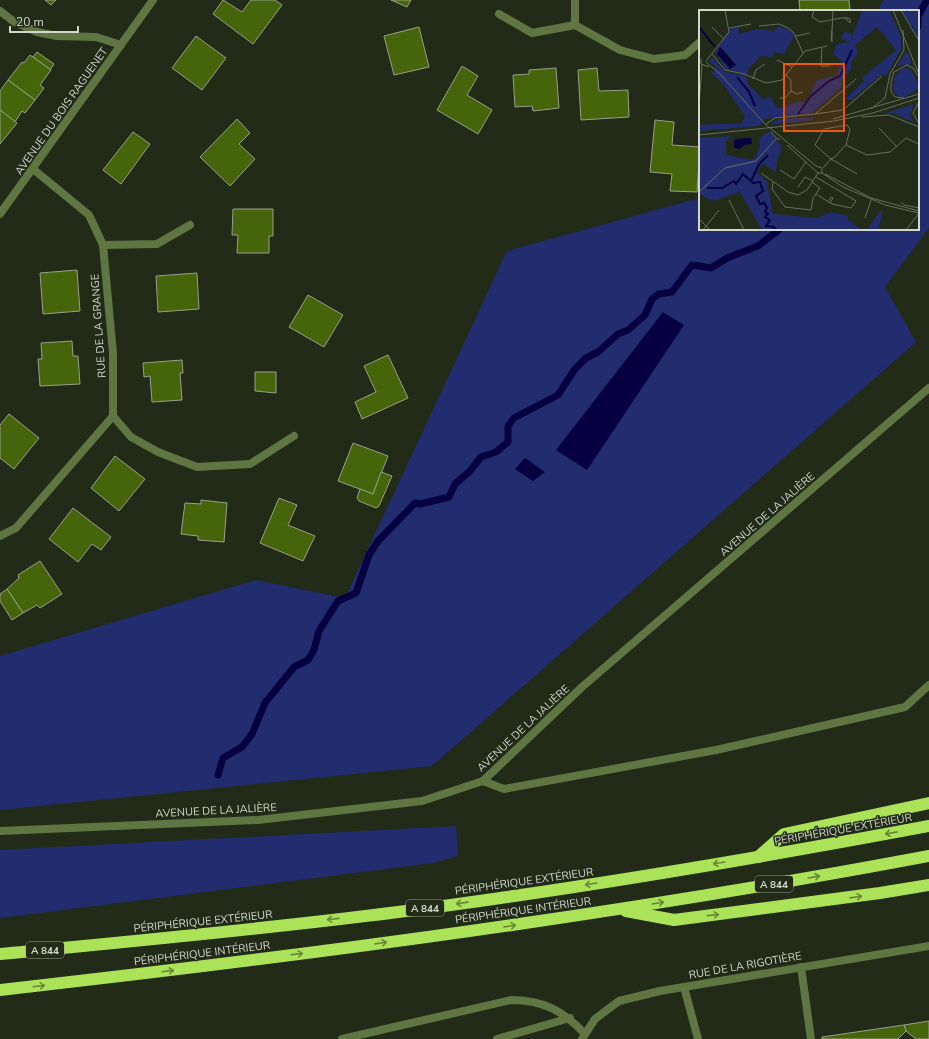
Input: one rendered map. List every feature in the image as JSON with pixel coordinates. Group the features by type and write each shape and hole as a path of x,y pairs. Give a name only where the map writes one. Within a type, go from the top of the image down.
{"highway":[{"path":"758,857 784,834 929,802"},
{"name":"PÉRIPHÉRIQUE EXTÉRIEUR","path":"0,954 398,912 582,886 758,857 929,826"},
{"name":"PÉRIPHÉRIQUE INTÉRIEUR","path":"0,990 314,952 619,909 929,856"},
{"path":"619,909 674,920 880,894 929,885"}],"street":[{"name":"AVENUE DU BOIS RAGUENET","path":"0,214 153,0"},
{"path":"575,0 575,25"},
{"path":"0,11 13,21 37,32 57,36 96,37 121,45"},
{"path":"498,14 532,33 575,25 620,50 654,59 685,55 699,43"},
{"name":"RUE DE LA GRANGE","path":"33,168 89,215 103,245 113,353 113,416"},
{"path":"103,245 157,244 190,225"},
{"name":"AVENUE DE LA JALIÈRE","path":"0,831 258,820 422,801 483,781 582,687 929,388"},
{"path":"0,536 16,528 113,416 131,437 158,452 197,467 250,464 294,436"},
{"path":"483,781 504,789 716,750 905,707 929,685"},
{"name":"RUE DE LA RIGOTIÈRE","path":"583,1036 596,1019 619,1001 684,987 929,946"},
{"path":"801,967 811,1039"},
{"path":"684,987 698,1039"},
{"path":"342,1039 511,1000 527,1000 542,1003 570,1018 583,1036"},
{"path":"497,1039 570,1018"}],"shaded area":[{"path":"883,0 929,0 929,228 885,287 916,342 432,766 0,810 0,656 256,580 345,598 507,251 699,198 699,230 919,230 919,10 878,10"},
{"path":"663,312 684,325 587,470 556,450"},
{"path":"525,458 545,472 533,481 515,469"},
{"path":"456,826 458,856 433,863 0,918 0,850"}],"building":[{"path":"45,0 56,0 51,5"},
{"path":"223,0 242,12 251,0 275,0 282,5 253,44 213,14"},
{"path":"391,0 411,0 407,7"},
{"path":"799,0 849,0 850,10 800,10"},
{"path":"419,27 429,67 394,75 384,36"},
{"path":"196,36 226,58 202,90 172,68"},
{"path":"37,52 54,64 50,70 33,57"},
{"path":"30,55 51,70 40,85 44,88 35,100 8,80 22,62 24,63"},
{"path":"462,66 478,76 467,95 492,110 478,134 437,110"},
{"path":"556,68 559,108 533,111 532,106 515,107 513,75 529,74 529,70"},
{"path":"597,68 599,91 628,90 629,117 581,120 578,70"},
{"path":"8,80 35,100 25,113 22,111 15,122 0,110 0,91"},
{"path":"0,110 17,123 0,144"},
{"path":"237,119 250,133 239,144 255,159 230,186 200,157"},
{"path":"655,120 674,122 672,145 699,147 697,192 670,191 672,174 650,172"},
{"path":"133,132 150,144 121,184 103,170"},
{"path":"233,209 273,209 273,236 269,236 269,253 237,253 238,235 232,235"},
{"path":"77,270 80,311 43,314 40,273"},
{"path":"197,273 199,309 158,312 156,276"},
{"path":"308,295 343,315 324,347 289,327"},
{"path":"72,341 73,356 78,356 80,384 40,386 38,359 42,359 41,343"},
{"path":"388,355 408,398 362,419 355,402 376,392 364,366"},
{"path":"182,360 183,373 180,373 182,400 152,402 150,376 144,377 143,363"},
{"path":"255,372 276,372 276,393 255,391"},
{"path":"9,414 39,438 14,469 0,458 0,425"},
{"path":"353,443 388,456 373,494 338,481"},
{"path":"115,456 145,479 119,511 91,488"},
{"path":"381,472 392,476 379,506 376,508 359,501 357,498 360,489 373,494"},
{"path":"279,498 297,505 288,525 315,536 303,561 260,543"},
{"path":"201,500 227,503 224,542 198,540 198,536 181,534 185,503 201,504"},
{"path":"73,508 111,537 101,550 92,544 78,562 49,539"},
{"path":"40,561 62,594 40,608 37,605 23,613 7,589 19,578 18,575"},
{"path":"7,589 23,613 12,620 0,601 0,594"},
{"path":"929,1021 929,1039 916,1039 906,1031 904,1025"},
{"path":"904,1025 906,1031 898,1039 822,1039 822,1037"}],"waterway":[{"path":"919,14 927,0"},
{"path":"218,775 223,758 242,747 252,734 265,703 294,667 308,660 314,650 319,631 338,601 356,593 369,555 378,541 415,503 420,504 449,497 455,484 470,471 481,457 496,452 508,442 508,426 514,418 558,395 575,369 586,358 598,352 618,334 628,330 645,315 652,299 659,294 672,292 692,265 711,268 727,258 758,246 779,230"}]}
